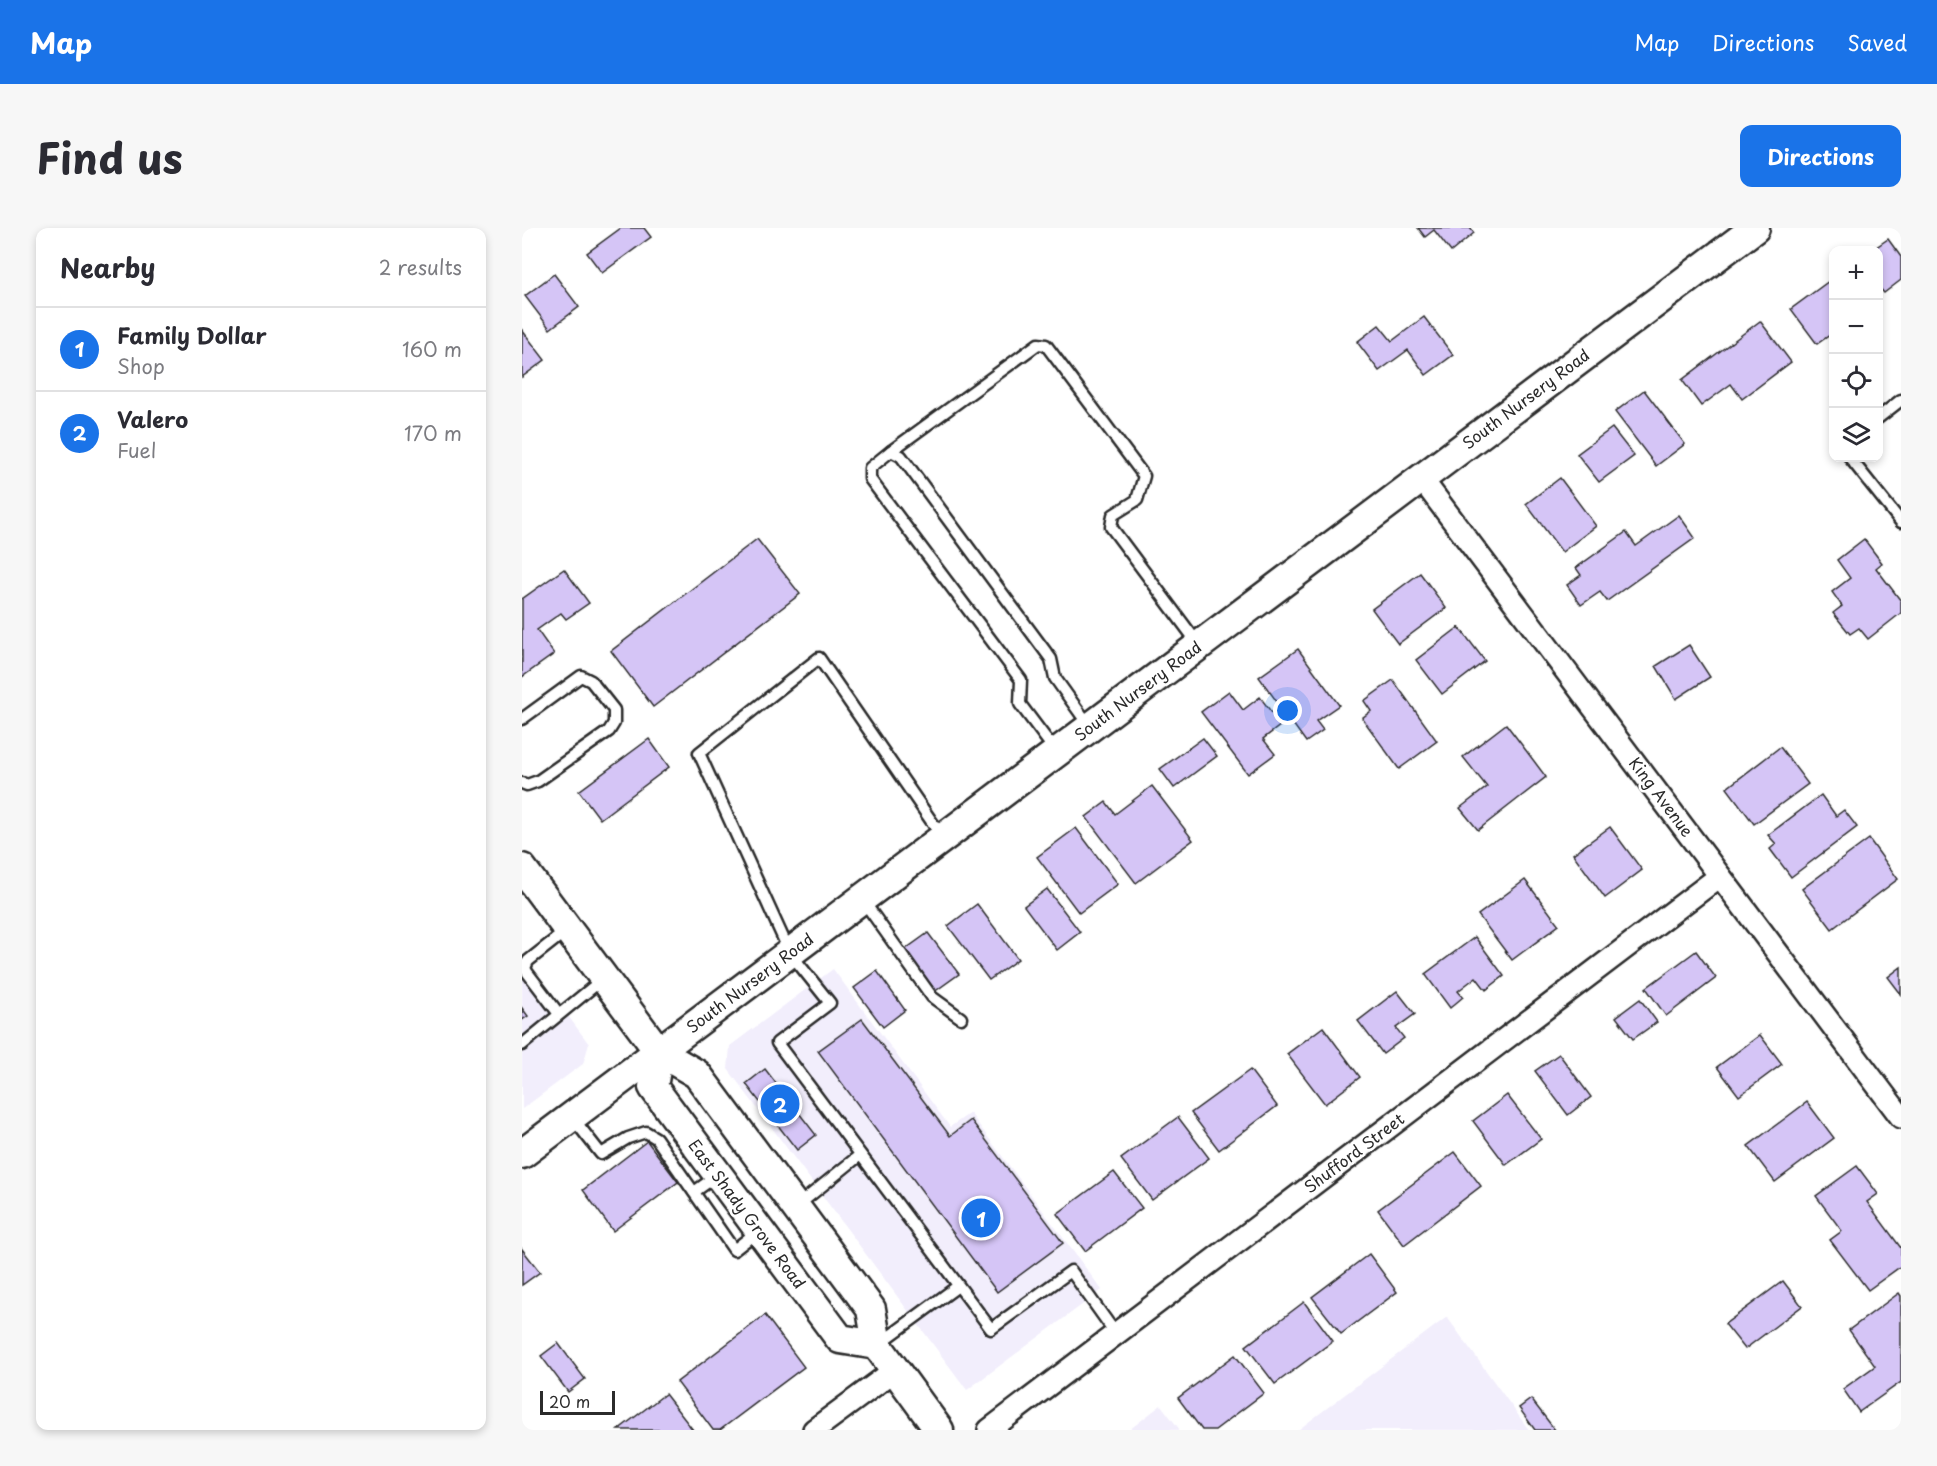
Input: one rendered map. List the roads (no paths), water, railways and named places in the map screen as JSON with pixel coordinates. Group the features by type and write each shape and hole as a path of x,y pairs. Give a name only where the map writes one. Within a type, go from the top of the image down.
{"street":[{"name":"South Nursery Road","path":"522,1154 1421,478 1746,230"},
{"name":"King Avenue","path":"1421,478 1901,1117"},
{"path":"522,868 659,1052 697,1074 871,1309 877,1345 939,1430"},
{"name":"Shufford Street","path":"988,1430 1720,876"},
{"name":"East Shady Grove Road","path":"659,1052 653,1088 759,1231 840,1339 877,1345"},
{"path":"814,1430 895,1370"}],"lane":[{"path":"1056,752 1020,704 1021,680 870,478 870,468 891,451 1038,344 1046,345 1144,476 1137,500 1113,515 1111,527 1199,645"},
{"path":"1883,415 1900,403"},
{"path":"891,451 901,456 1051,658 1055,678 1090,727"},
{"path":"1853,462 1901,522"},
{"path":"943,838 819,658 699,753 790,953 830,1003 777,1043 991,1329 1071,1271 1116,1334"},
{"path":"522,719 581,676 591,681 614,710 614,723 609,730 538,781 527,785 522,783"},
{"path":"862,899 932,997 961,1018"},
{"path":"559,1014 525,968 528,962 567,929"},
{"path":"522,1045 604,978"},
{"path":"572,1116 601,1154 628,1138 646,1132 656,1138 734,1250 759,1231"},
{"path":"795,1207 860,1155"},
{"path":"694,1192 718,1175"},
{"path":"877,1345 958,1286"}],"place":[{"name":"Valero","path":"780,1104"},
{"name":"Family Dollar","path":"981,1218"}]}
